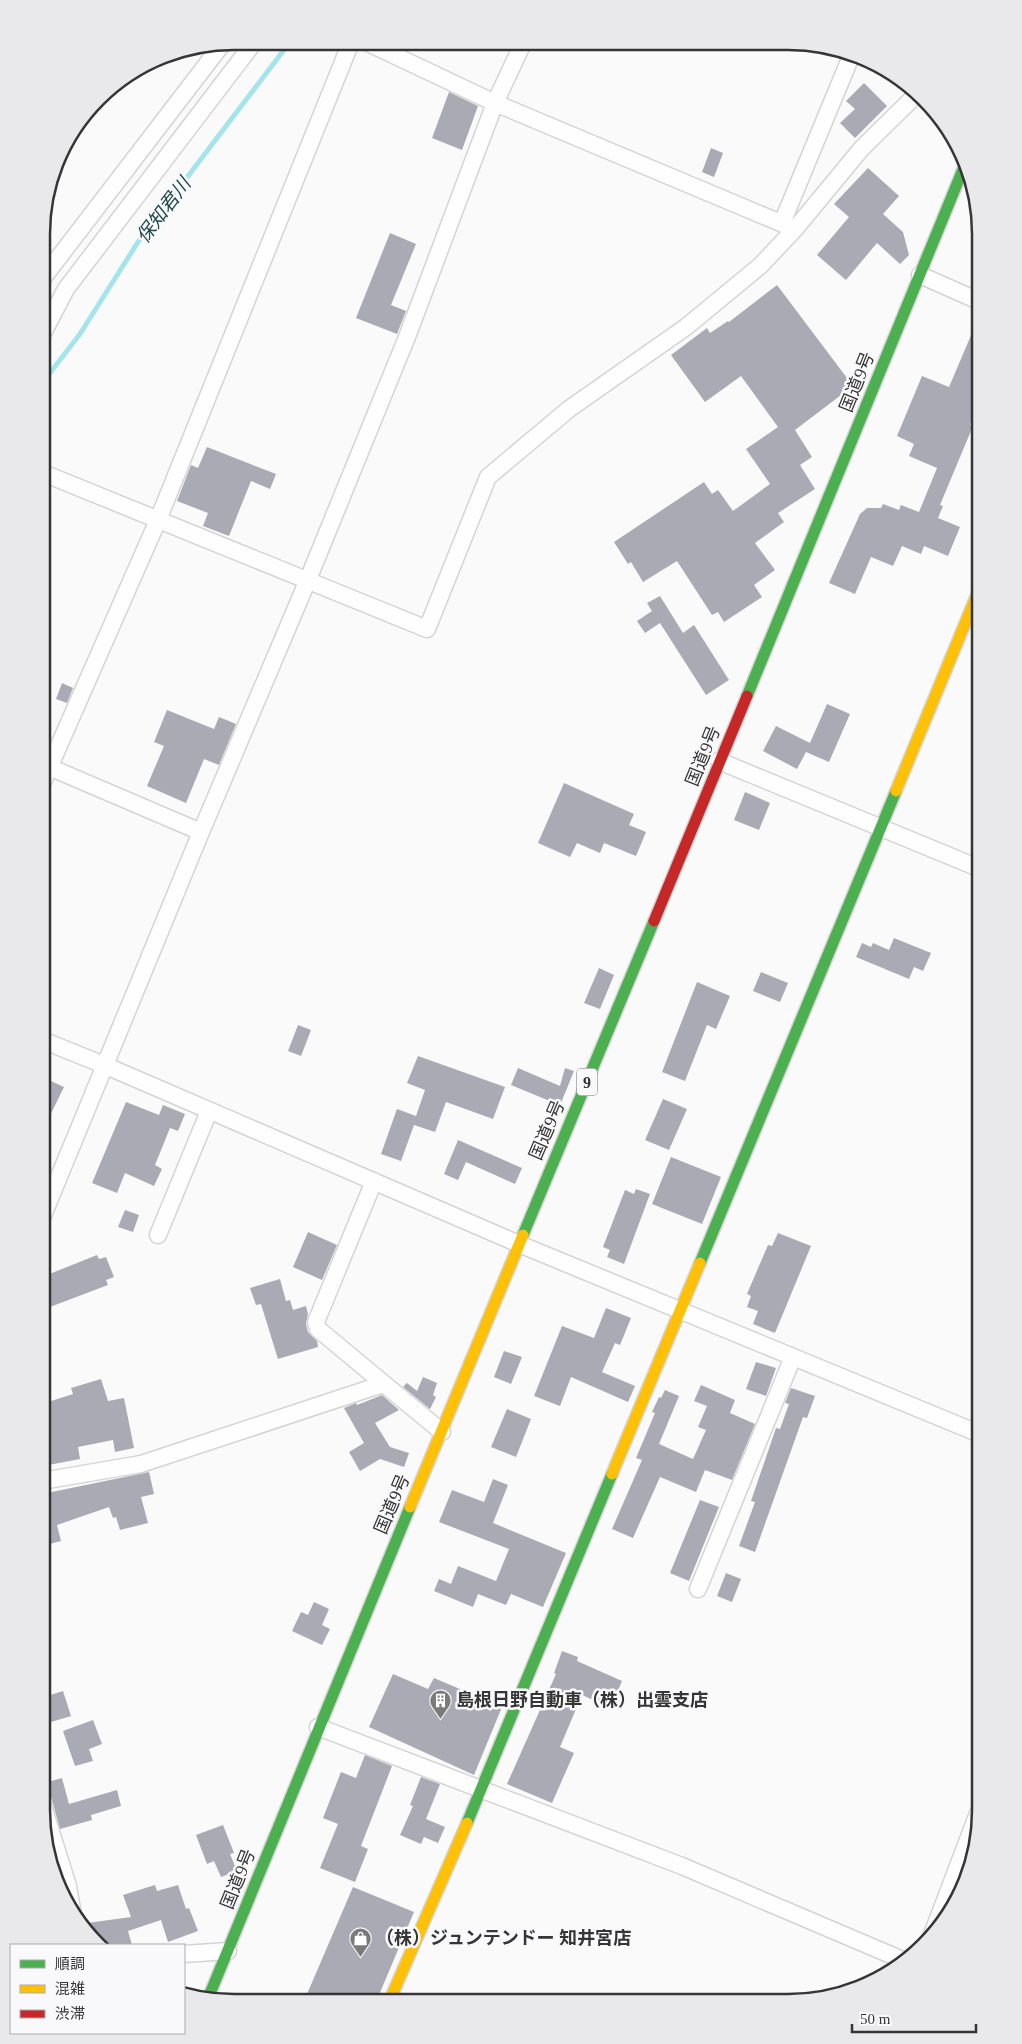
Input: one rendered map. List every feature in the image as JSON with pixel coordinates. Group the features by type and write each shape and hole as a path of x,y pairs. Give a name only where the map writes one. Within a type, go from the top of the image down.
{"main road":[{"name":"国道9号","path":"212,1992 318,1727 720,762 961,173"},
{"path":"392,1994 480,1791 681,1310 972,607"}],"street":[{"path":"50,311 248,50"},
{"path":"50,756 158,520 348,50"},
{"path":"383,50 495,103 788,226"},
{"path":"50,1198 200,832 307,582 407,337 495,103 520,50"},
{"path":"50,269 218,51"},
{"path":"788,226 849,61"},
{"path":"50,476 307,582 428,629 488,477 569,408 686,327 760,266 788,226 862,148 913,99"},
{"path":"920,275 972,298"},
{"path":"50,320 66,289"},
{"path":"720,762 972,865"},
{"path":"50,767 200,832"},
{"path":"50,1043 519,1244 972,1431"},
{"path":"158,1235 209,1111"},
{"path":"374,1181 316,1322 318,1329 442,1432"},
{"path":"698,1589 793,1358"},
{"path":"50,1480 141,1464 383,1384"},
{"path":"318,1727 480,1791 682,1866 898,1957"},
{"path":"939,1915 970,1834"},
{"path":"52,1836 69,1891"},
{"path":"185,1954 228,1951"}],"building":[{"path":"864,83 887,106 855,138 840,123 855,109 846,101"},
{"path":"449,92 478,106 462,150 432,138"},
{"path":"711,148 723,153 714,177 702,172"},
{"path":"868,168 899,196 883,214 903,232 909,255 900,264 877,243 846,280 817,255 849,217 834,204"},
{"path":"390,233 416,244 391,305 406,311 397,334 356,318"},
{"path":"777,285 853,386 795,430 812,457 800,465 815,489 778,513 784,522 755,543 775,570 754,585 762,597 724,622 718,612 712,615 677,561 643,582 631,562 628,564 614,542 704,482 712,494 718,490 733,511 770,484 746,449 778,427 741,376 705,402 671,355 707,328 710,333 729,322"},
{"path":"972,333 972,420 970,425 972,428 940,505 943,506 938,518 960,527 948,556 924,546 921,554 902,546 893,566 871,557 855,594 829,583 860,514 867,508 881,508 883,504 899,510 901,505 919,512 937,468 909,456 914,444 897,436 922,376 949,387"},
{"path":"207,447 276,474 270,489 251,481 229,536 203,526 208,513 177,501 191,465 198,468"},
{"path":"660,596 683,633 694,625 729,680 706,695 660,623 645,633 637,621 652,611 647,603"},
{"path":"62,683 73,688 67,703 56,699"},
{"path":"827,704 850,714 829,762 806,752 797,769 763,751 776,726 810,743"},
{"path":"167,710 214,729 219,717 236,724 219,765 204,759 186,803 147,786 164,746 154,742"},
{"path":"564,783 634,814 629,825 646,832 636,856 604,843 600,853 577,843 570,857 538,843"},
{"path":"745,792 770,803 759,830 734,820"},
{"path":"894,938 931,953 923,971 914,967 909,979 856,957 862,943 871,947 873,943 889,950"},
{"path":"599,968 614,975 600,1009 584,1003"},
{"path":"761,972 788,983 780,1002 753,991"},
{"path":"697,982 730,996 716,1029 707,1025 685,1081 662,1072"},
{"path":"298,1025 311,1030 301,1056 288,1051"},
{"path":"418,1056 505,1087 493,1119 446,1102 435,1132 414,1125 401,1161 381,1154 397,1109 416,1116 425,1090 407,1083"},
{"path":"518,1068 560,1086 565,1068 574,1071 554,1120 550,1119 554,1106 551,1105 552,1102 511,1085"},
{"path":"50,1081 64,1087 50,1116"},
{"path":"663,1099 687,1109 669,1150 645,1140"},
{"path":"126,1102 159,1115 163,1105 185,1114 178,1131 170,1128 155,1165 162,1169 154,1186 125,1173 117,1193 92,1183"},
{"path":"458,1140 522,1168 515,1184 466,1162 458,1180 444,1174"},
{"path":"671,1157 721,1177 702,1224 652,1204"},
{"path":"636,1189 650,1194 624,1264 607,1257 610,1250 603,1247 625,1190 634,1194"},
{"path":"125,1210 139,1215 133,1232 118,1227"},
{"path":"308,1232 337,1245 322,1280 293,1267"},
{"path":"778,1233 811,1246 775,1333 753,1324 758,1311 747,1307 751,1296 747,1294 768,1245 772,1246"},
{"path":"97,1255 99,1259 106,1257 114,1277 106,1280 108,1285 50,1307 50,1274"},
{"path":"280,1279 286,1301 290,1300 293,1310 306,1306 308,1332 317,1341 318,1347 278,1359 261,1304 256,1305 250,1288"},
{"path":"606,1308 631,1318 620,1345 615,1343 602,1372 635,1386 628,1402 571,1377 560,1406 534,1396 562,1326 594,1338"},
{"path":"504,1351 522,1357 511,1384 494,1377"},
{"path":"756,1362 776,1368 766,1396 746,1389"},
{"path":"423,1377 437,1383 433,1395 436,1397 430,1409 403,1387 407,1383 417,1391"},
{"path":"101,1379 108,1401 124,1398 134,1448 115,1452 113,1440 78,1447 80,1459 50,1465 50,1401 73,1394 71,1388"},
{"path":"701,1385 735,1400 730,1413 755,1424 732,1480 705,1470 696,1492 660,1477 633,1538 612,1529 642,1460 636,1458 655,1413 652,1412 659,1397 661,1398 665,1390 679,1396 659,1444 693,1459 706,1430 698,1427 707,1406 694,1401"},
{"path":"791,1388 815,1396 807,1418 803,1417 755,1552 739,1546 755,1502 751,1501 776,1428 780,1429 789,1404 785,1403"},
{"path":"382,1395 399,1410 375,1423 390,1447 409,1453 404,1467 380,1459 360,1471 349,1452 364,1443 344,1408"},
{"path":"507,1409 531,1419 516,1457 491,1447"},
{"path":"149,1472 154,1494 141,1497 148,1523 120,1530 116,1517 113,1518 109,1507 57,1525 61,1541 50,1544 50,1492"},
{"path":"493,1479 508,1485 493,1523 566,1553 543,1607 511,1594 506,1605 478,1594 473,1607 434,1591 439,1579 451,1584 458,1566 496,1581 509,1549 439,1522 452,1490 484,1502"},
{"path":"700,1500 719,1507 689,1581 670,1573"},
{"path":"726,1573 741,1579 732,1602 717,1596"},
{"path":"314,1602 329,1609 322,1625 330,1629 322,1645 292,1631 301,1612 308,1615"},
{"path":"562,1651 578,1657 577,1661 622,1681 611,1708 582,1695 560,1747 574,1753 552,1803 507,1784 556,1674 554,1673"},
{"name":"島根日野自動車（株）出雲支店","path":"393,1674 428,1689 434,1678 502,1707 474,1775 369,1727"},
{"path":"63,1691 71,1716 50,1722 50,1695"},
{"path":"93,1720 102,1744 89,1749 93,1761 75,1766 63,1731"},
{"path":"365,1755 392,1766 361,1846 368,1849 355,1882 320,1868 338,1824 323,1818 341,1772 356,1778"},
{"path":"421,1777 440,1784 426,1819 445,1827 438,1843 424,1837 421,1844 400,1835 413,1806 410,1805"},
{"path":"62,1778 69,1804 117,1790 121,1806 91,1815 92,1820 60,1829 50,1796 50,1781"},
{"path":"223,1825 234,1853 230,1854 237,1871 221,1877 214,1861 207,1864 196,1835"},
{"path":"155,1885 157,1891 178,1885 186,1909 189,1908 198,1931 168,1942 161,1920 128,1931 132,1944 108,1944 89,1923 131,1917 123,1895"},
{"name":"（株）ジュンテンドー 知井宮店","path":"353,1887 414,1912 379,1994 307,1994"}],"waterway":[{"name":"保知君川","path":"50,373 80,334 138,242 284,50"}],"traffic: fast":[{"path":"747,696 961,173"},
{"path":"700,1263 896,791"},
{"path":"523,1235 654,921"},
{"path":"467,1823 612,1474"},
{"path":"211,1992 410,1507"}],"traffic: slow":[{"path":"896,791 972,607"},
{"path":"410,1507 523,1235"},
{"path":"612,1474 700,1263"},
{"path":"392,1994 467,1823"}],"traffic: jam":[{"path":"654,921 747,696"}],"place":[{"name":"島根日野自動車（株）出雲支店","path":"440,1719"},
{"name":"（株）ジュンテンドー 知井宮店","path":"360,1957"}]}
